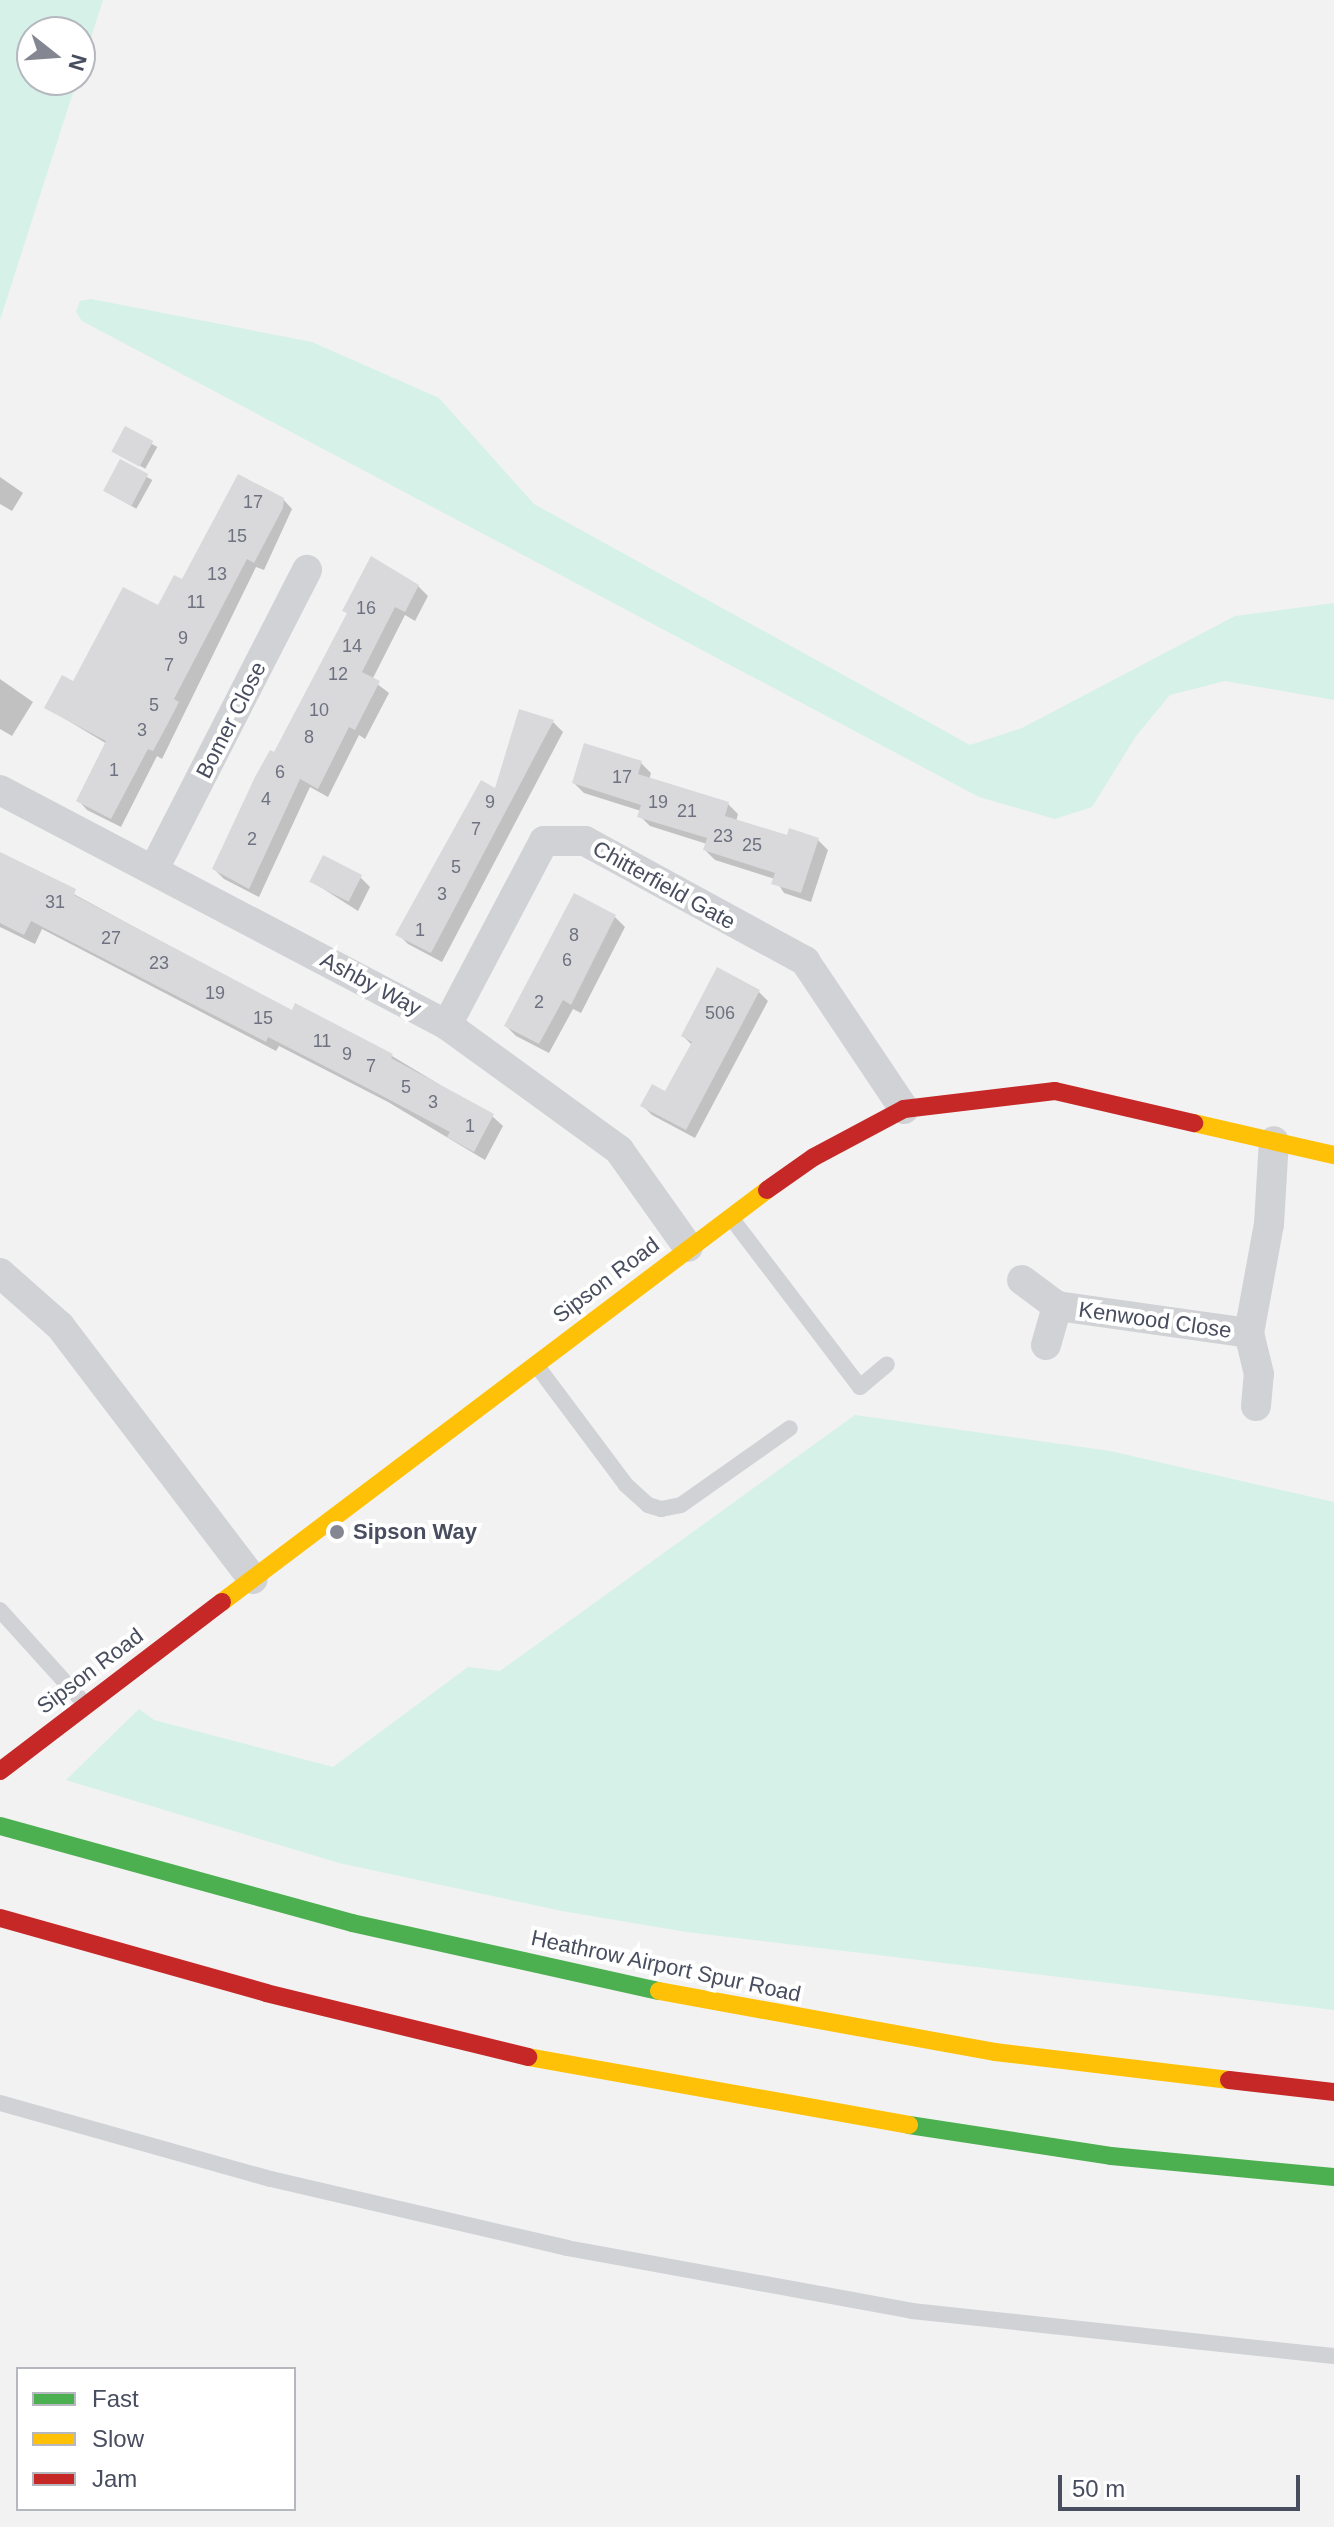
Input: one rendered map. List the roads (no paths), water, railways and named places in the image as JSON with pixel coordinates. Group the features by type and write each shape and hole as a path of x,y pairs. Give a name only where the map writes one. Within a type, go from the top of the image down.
{"main road":[{"name":"Sipson Road","path":"0,1771 688,1247 732,1219 814,1157 904,1109 1055,1091 1334,1155"},
{"name":"Heathrow Airport Spur Road","path":"0,1826 352,1923 729,2006 995,2052 1334,2092"},
{"path":"0,1918 266,1993 531,2058 821,2112 1111,2156 1334,2177"}],"street":[{"name":"Bomer Close","path":"154,869 307,570"},
{"name":"Ashby Way","path":"0,790 447,1025 619,1150 688,1247"},
{"name":"Chitterfield Gate","path":"447,1025 544,841 585,841 805,961 904,1109"},
{"name":"Kenwood Close","path":"1256,1406 1259,1374 1249,1333 1269,1224 1274,1141"},
{"path":"0,1273 60,1326 253,1579"},
{"name":"Kenwood Close","path":"1022,1280 1057,1306 1249,1333"},
{"path":"1046,1345 1057,1306"}],"lane":[{"path":"732,1219 860,1387 887,1364"},
{"path":"535,1364 626,1485 648,1505 661,1509 681,1505 790,1428"},
{"path":"0,1610 85,1704"},
{"path":"0,2103 271,2179 567,2248 912,2311 1334,2356"}],"place":[{"name":"Sipson Way","path":"337,1532"}]}
